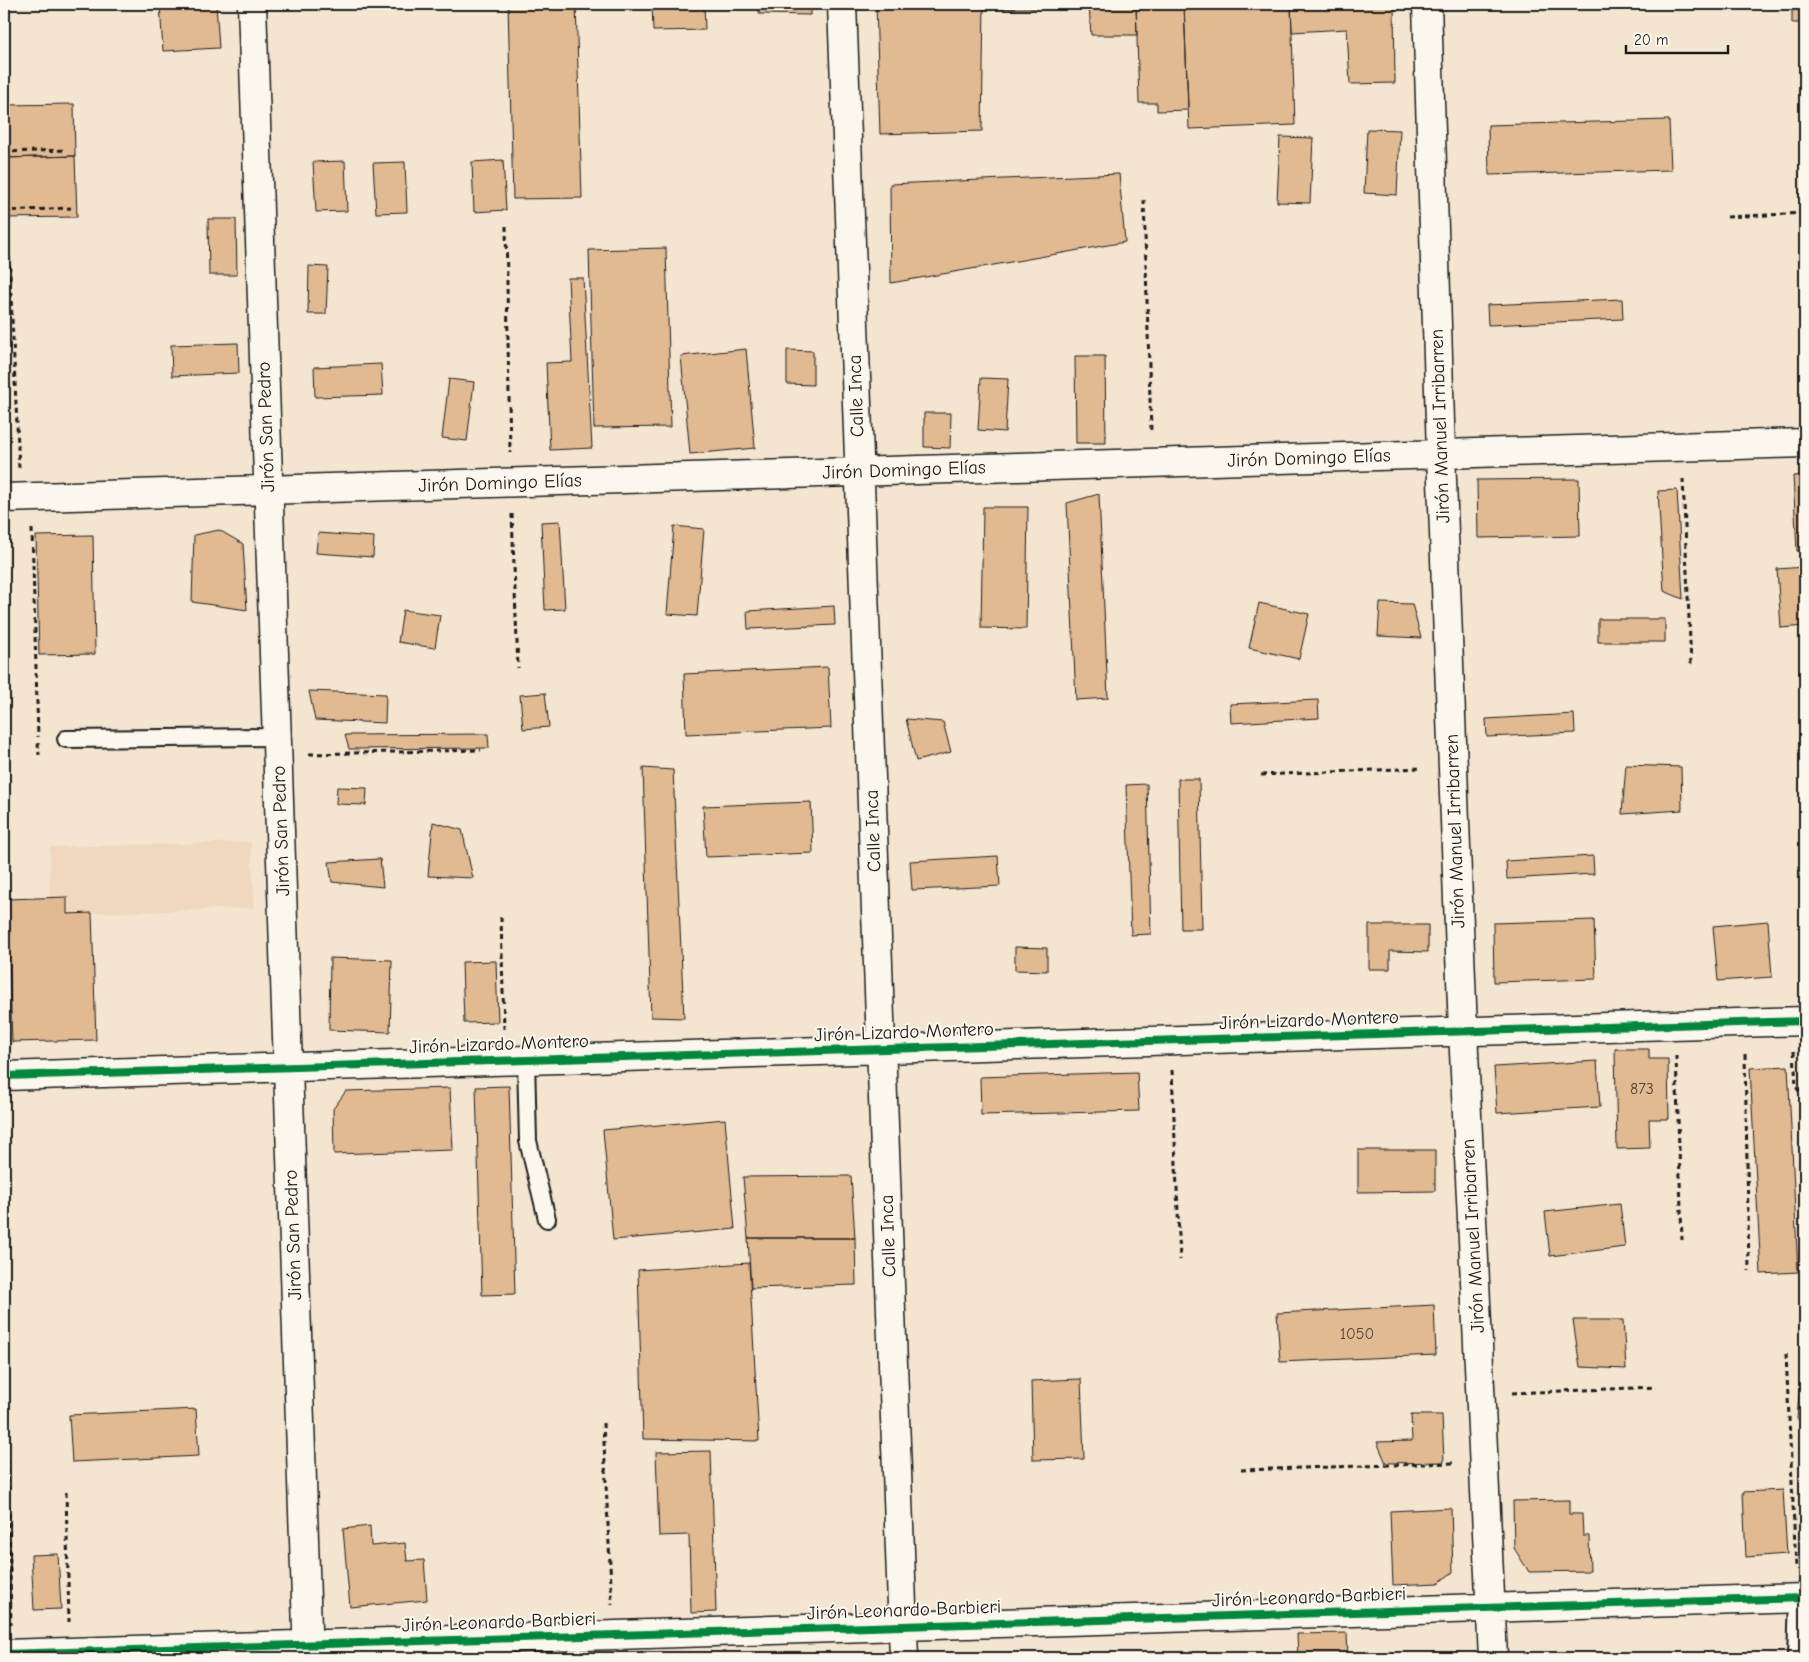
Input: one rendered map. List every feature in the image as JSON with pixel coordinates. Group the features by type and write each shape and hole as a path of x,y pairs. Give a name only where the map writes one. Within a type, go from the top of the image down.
{"street":[{"name":"Jirón San Pedro","path":"252,4 308,1651"},
{"name":"Calle Inca","path":"842,4 904,1658"},
{"name":"Jirón Manuel Irribarren","path":"1428,4 1440,454 1452,766 1493,1658"},
{"name":"Jirón Domingo Elías","path":"18,497 1805,443"},
{"name":"Jirón Lizardo Montero","path":"4,1076 1799,1021"},
{"name":"Jirón Leonardo Barbieri","path":"8,1653 69,1651 308,1651 613,1635 1802,1598"}],"lane":[{"path":"66,739 276,746"},
{"path":"516,1060 528,1141 547,1219"},
{"path":"1796,1658 1802,1598"}],"path":[{"path":"4,152 67,150"},
{"path":"1144,200 1152,463"},
{"path":"39,755 18,497 5,211 71,208"},
{"path":"1726,217 1805,213"},
{"path":"506,226 510,482 518,668"},
{"path":"1682,446 1691,665"},
{"path":"276,746 481,750"},
{"path":"1261,775 1452,766"},
{"path":"501,917 516,1060"},
{"path":"1799,1021 1796,1086 1803,1099 1805,1149"},
{"path":"1745,1023 1749,1271"},
{"path":"1675,1025 1682,1240"},
{"path":"1171,1040 1180,1260"},
{"path":"4,1098 7,1227"},
{"path":"1786,1354 1802,1598"},
{"path":"1481,1394 1656,1387"},
{"path":"603,1423 613,1635"},
{"path":"7,1432 8,1653"},
{"path":"1241,1470 1484,1462"},
{"path":"66,1492 69,1651"}],"shaded area":[{"path":"251,842 255,908 67,914 67,897 49,898 50,847"}],"building":[{"path":"160,4 216,4 219,48 163,51"},
{"path":"508,4 576,4 582,198 513,199"},
{"path":"652,4 704,4 705,30 653,31"},
{"path":"759,4 810,4 810,15 759,14"},
{"path":"876,4 984,4 982,131 880,134"},
{"path":"984,4 1036,4 1036,8 984,9"},
{"path":"1089,4 1136,4 1137,35 1091,35"},
{"path":"1136,4 1184,4 1188,110 1157,111 1157,103 1139,103"},
{"path":"1184,4 1291,4 1295,125 1189,129"},
{"path":"1291,4 1394,4 1395,83 1350,84 1347,29 1292,32"},
{"path":"1792,4 1805,4 1805,23 1792,23"},
{"path":"74,104 75,156 4,158 4,105"},
{"path":"1669,120 1671,170 1489,175 1488,125"},
{"path":"1367,129 1400,130 1397,195 1364,193"},
{"path":"1280,137 1313,138 1310,203 1277,202"},
{"path":"75,156 77,217 4,218 4,158"},
{"path":"503,160 506,210 474,212 472,162"},
{"path":"345,161 347,211 316,212 313,162"},
{"path":"405,162 407,212 376,213 373,163"},
{"path":"1119,174 1125,242 891,283 890,184"},
{"path":"208,219 236,219 237,275 209,275"},
{"path":"666,248 671,427 594,428 589,250"},
{"path":"309,266 328,267 326,314 308,314"},
{"path":"568,278 583,278 592,448 550,450 546,363 572,362"},
{"path":"1622,299 1623,319 1488,325 1487,305"},
{"path":"238,343 239,373 172,376 171,345"},
{"path":"746,349 755,448 690,454 681,356"},
{"path":"787,350 813,351 813,385 787,384"},
{"path":"1075,356 1105,356 1106,443 1076,443"},
{"path":"381,364 383,395 315,397 314,367"},
{"path":"981,378 1008,379 1005,432 978,430"},
{"path":"449,379 474,382 467,441 442,438"},
{"path":"924,413 951,413 950,448 924,447"},
{"path":"1805,475 1805,551 1797,551 1793,476"},
{"path":"1579,479 1580,536 1478,538 1477,480"},
{"path":"1677,490 1683,599 1664,591 1658,491"},
{"path":"1099,494 1108,698 1076,700 1067,503"},
{"path":"983,507 1028,507 1026,629 981,628"},
{"path":"560,521 565,609 545,610 541,522"},
{"path":"674,526 704,529 697,616 667,614"},
{"path":"219,530 243,544 247,610 192,602 194,535"},
{"path":"318,533 374,537 373,557 316,553"},
{"path":"93,535 95,654 39,655 36,536"},
{"path":"1805,567 1805,626 1781,628 1777,569"},
{"path":"1259,603 1309,614 1299,659 1249,648"},
{"path":"1380,603 1412,604 1421,638 1378,636"},
{"path":"834,606 835,625 748,629 747,611"},
{"path":"403,610 440,615 435,648 398,642"},
{"path":"1598,619 1665,619 1665,642 1598,642"},
{"path":"828,667 831,728 686,734 684,674"},
{"path":"309,691 386,694 385,723 315,720"},
{"path":"545,693 549,727 523,729 520,695"},
{"path":"1318,700 1319,718 1231,723 1230,704"},
{"path":"1574,714 1575,733 1487,737 1486,719"},
{"path":"906,719 943,722 951,752 916,761"},
{"path":"488,734 489,748 349,749 345,735"},
{"path":"1626,765 1681,767 1682,810 1622,814"},
{"path":"643,768 673,770 684,1018 651,1017"},
{"path":"1178,779 1199,779 1202,929 1181,929"},
{"path":"1147,784 1151,934 1131,935 1126,785"},
{"path":"337,787 367,788 366,805 336,804"},
{"path":"811,802 813,853 706,857 703,806"},
{"path":"433,822 462,830 473,878 428,876"},
{"path":"998,856 1000,886 912,890 910,861"},
{"path":"1593,856 1594,874 1507,879 1506,861"},
{"path":"380,859 383,887 332,882 329,862"},
{"path":"67,897 67,914 92,913 96,1040 12,1042 7,899"},
{"path":"1594,920 1596,979 1494,982 1493,923"},
{"path":"1768,921 1772,977 1718,981 1713,926"},
{"path":"1369,925 1428,925 1428,952 1390,951 1390,969 1369,969"},
{"path":"1015,947 1047,948 1047,971 1015,970"},
{"path":"330,958 392,960 390,1032 329,1030"},
{"path":"496,961 498,1022 464,1023 462,962"},
{"path":"1615,1049 1649,1049 1649,1059 1668,1059 1669,1119 1649,1119 1650,1148 1617,1149"},
{"path":"1597,1061 1600,1107 1497,1113 1494,1067"},
{"path":"1788,1066 1798,1272 1761,1274 1750,1068"},
{"path":"1137,1072 1139,1111 981,1115 980,1077"},
{"path":"509,1086 515,1294 482,1295 476,1087"},
{"path":"450,1088 453,1150 334,1154 333,1109 346,1091"},
{"path":"725,1119 735,1229 613,1240 603,1130"},
{"path":"1358,1150 1435,1150 1435,1191 1358,1192"},
{"path":"851,1176 855,1238 748,1238 743,1177"},
{"path":"1620,1204 1625,1247 1550,1256 1545,1212"},
{"path":"748,1238 855,1238 856,1285 751,1288"},
{"path":"749,1263 759,1441 643,1439 638,1270"},
{"path":"1434,1305 1436,1355 1280,1362 1277,1313"},
{"path":"1573,1320 1623,1320 1626,1369 1580,1367"},
{"path":"1802,1359 1805,1359 1805,1420 1797,1419"},
{"path":"1081,1379 1084,1459 1033,1460 1031,1381"},
{"path":"196,1409 199,1456 72,1462 69,1415"},
{"path":"1411,1415 1442,1415 1444,1462 1386,1463 1377,1442 1412,1441"},
{"path":"711,1451 716,1612 691,1613 689,1535 659,1536 656,1452"},
{"path":"1783,1490 1787,1554 1746,1557 1743,1492"},
{"path":"1569,1500 1569,1514 1582,1514 1583,1536 1589,1536 1590,1571 1529,1572 1514,1548 1513,1501"},
{"path":"1451,1508 1453,1572 1438,1583 1393,1585 1390,1511"},
{"path":"370,1526 371,1546 405,1543 407,1561 424,1560 427,1600 350,1607 343,1529"},
{"path":"58,1554 61,1609 34,1610 31,1555"},
{"path":"1347,1633 1348,1658 1298,1658 1297,1634"},
{"path":"611,1656 611,1658 588,1658"}],"cycle path":[{"path":"4,1076 1805,1021"},
{"path":"4,1654 1805,1598"}]}
